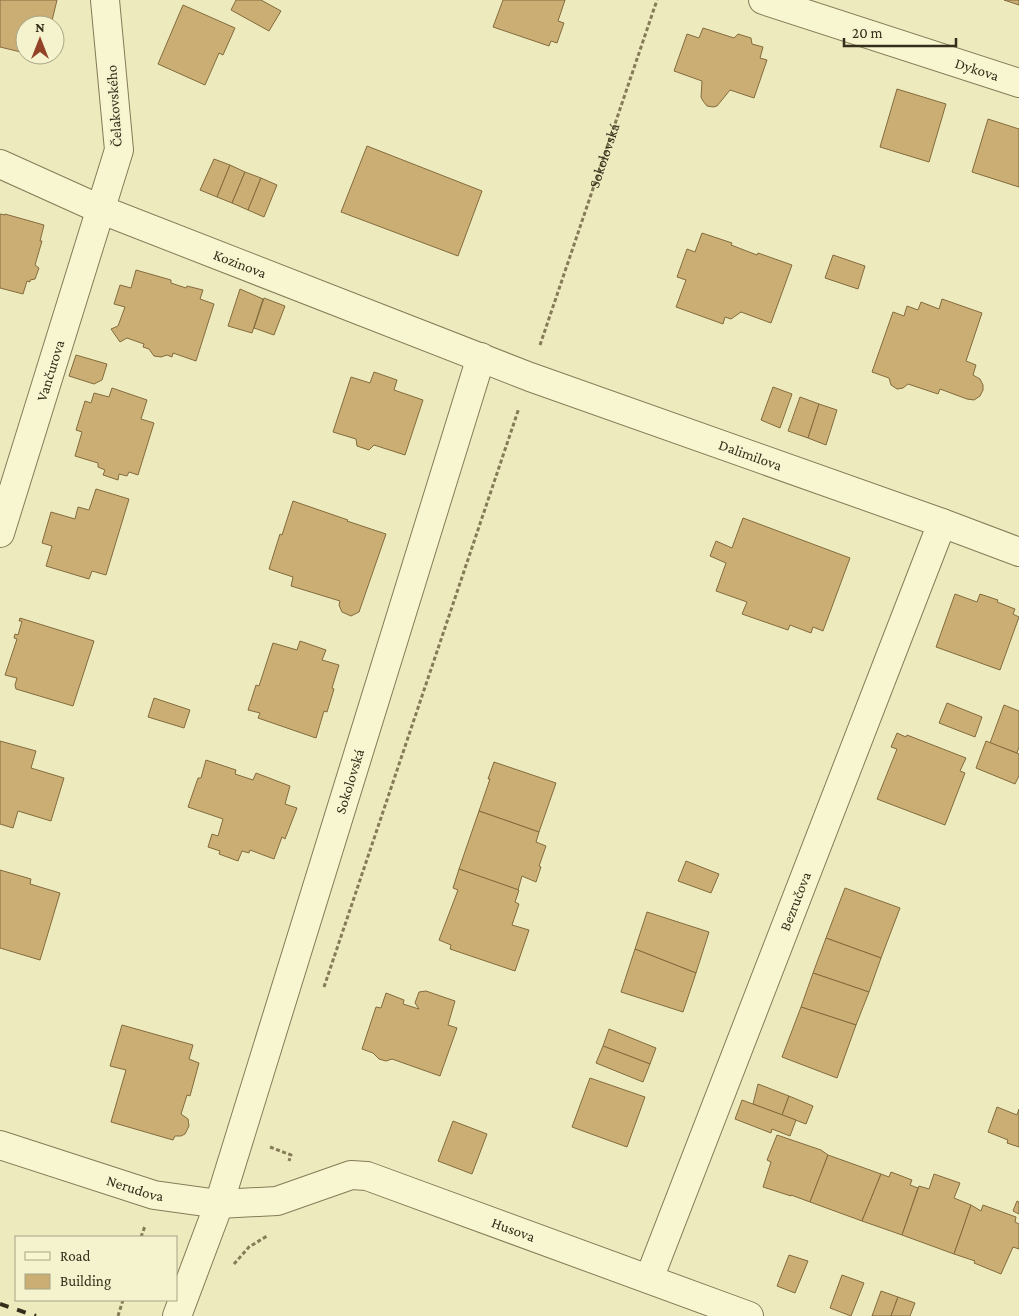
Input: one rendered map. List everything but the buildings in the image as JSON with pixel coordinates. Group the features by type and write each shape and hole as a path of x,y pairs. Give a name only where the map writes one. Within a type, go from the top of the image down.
{"street":[{"name":"Čelakovského","path":"102,210 119,150 105,0"},
{"name":"Dykova","path":"763,0 1019,83"},
{"name":"Kozinova","path":"0,164 102,210 481,357"},
{"name":"Vančurova","path":"0,533 102,210"},
{"name":"Dalimilova","path":"481,357 530,377 1019,552"},
{"name":"Sokolovská","path":"177,1316 219,1204 481,357"},
{"name":"Bezručova","path":"649,1280 942,523"},
{"name":"Nerudova","path":"0,1145 154,1195 219,1204 277,1201"},
{"name":"Husova","path":"277,1201 351,1175 367,1176 749,1316"}],"path":[{"name":"Sokolovská","path":"552,311 657,0"},
{"path":"323,990 530,377"},
{"path":"118,1316 123,1301"}],"railway":[{"path":"0,1304 36,1316"}]}
